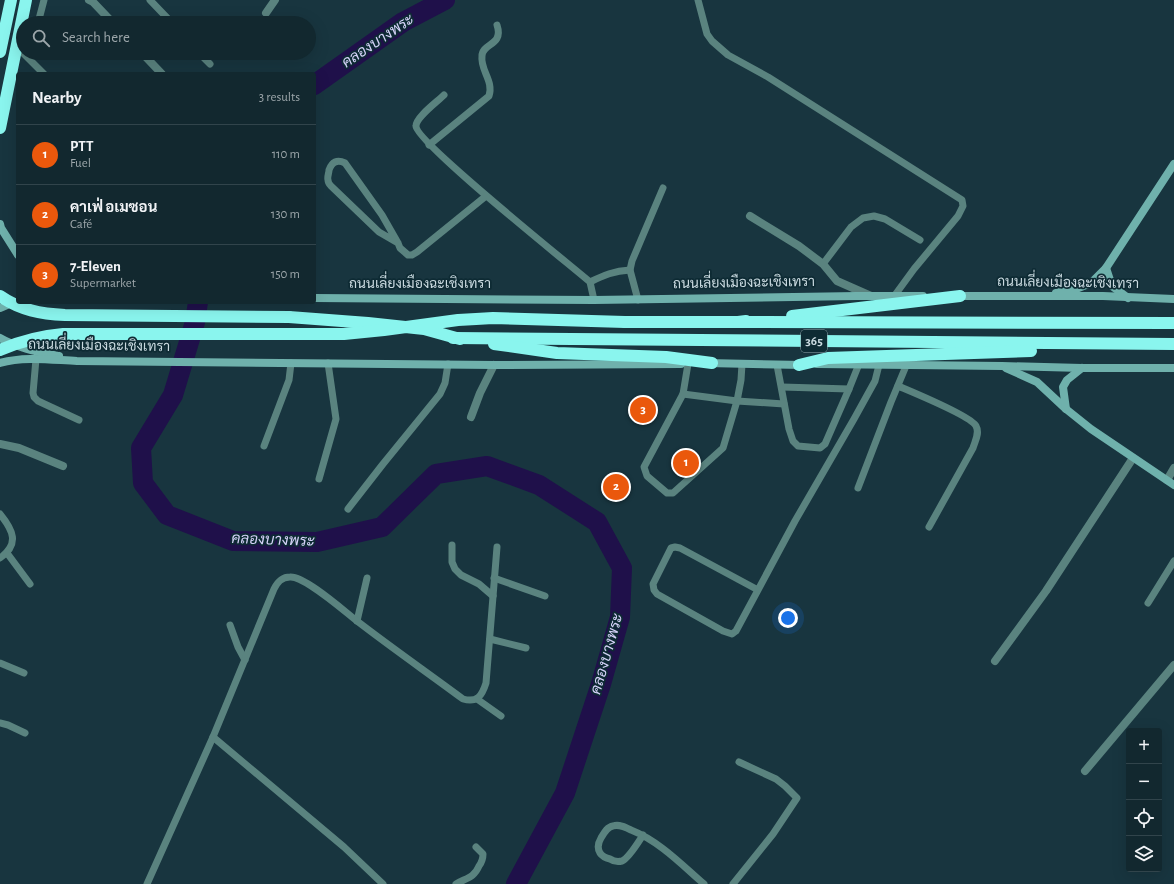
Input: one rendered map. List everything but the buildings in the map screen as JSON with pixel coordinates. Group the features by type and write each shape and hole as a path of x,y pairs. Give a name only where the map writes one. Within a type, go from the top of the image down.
{"highway":[{"path":"0,52 11,0"},
{"path":"23,16 26,0"},
{"path":"0,128 16,46"},
{"path":"0,296 19,307 48,314 289,317 368,322 424,329 453,338 556,353 666,357 712,363"},
{"path":"0,350 19,342 47,335 63,334 336,334 364,332 458,320 493,318 626,322 738,322 960,296"},
{"name":"365","path":"738,322 1174,323"},
{"name":"365","path":"453,338 1174,345"},
{"path":"799,365 828,358 1174,345"}],"main road":[{"path":"1004,297 1060,293 1091,283 1106,268 1174,164"},
{"path":"0,224 16,252"},
{"path":"1106,268 1112,286 1128,298"},
{"name":"ถนนเลี่ยงเมืองฉะเชิงเทรา","path":"316,298 638,300 895,295 1004,297 1103,296 1174,299"},
{"path":"0,308 16,301"},
{"path":"0,338 30,350 77,360"},
{"name":"ถนนเลี่ยงเมืองฉะเชิงเทรา","path":"0,363 36,359 291,363"},
{"name":"365","path":"291,363 494,365 712,363 777,365 859,364 906,366 1174,368"},
{"path":"1002,366 1038,382 1066,409 1091,429 1170,482"},
{"path":"1066,409 1063,387 1067,380 1082,368"}],"street":[{"path":"89,0 93,2 106,16"},
{"path":"266,13 275,0"},
{"path":"149,60 160,72"},
{"path":"750,216 799,246 823,264 837,281 870,296"},
{"path":"471,417 480,393 494,365"},
{"path":"0,444 19,448 63,466"},
{"path":"995,661 1046,591 1133,458"},
{"path":"1170,482 1174,468"},
{"path":"1084,771 1174,664"}],"lane":[{"path":"40,16 44,0"},
{"path":"150,0 165,16"},
{"path":"698,0 707,34 712,42 728,55 768,78 962,200 963,206 958,216 914,269 895,295"},
{"path":"429,145 489,96 491,86 482,64 481,57 482,53 495,41 499,35 497,25"},
{"path":"30,60 42,72"},
{"path":"206,60 210,64"},
{"path":"444,95 418,119 416,129 429,145 486,196 590,282 594,300"},
{"path":"398,243 379,232 331,186 328,181 328,176 331,165 334,162 340,161 344,163 382,215 398,243 400,248 408,255 412,255 486,196"},
{"path":"638,300 630,270 635,251 663,188"},
{"path":"823,264 851,227 863,218 874,216 885,219 920,240"},
{"path":"590,282 616,271 630,270"},
{"path":"36,359 33,393 34,397 38,401 79,420"},
{"path":"264,446 289,380 291,363"},
{"path":"319,479 336,419 328,363"},
{"path":"348,509 387,458 440,394 448,364"},
{"path":"688,364 684,394 644,467 647,476 668,493 673,492 723,448 737,401 742,364"},
{"path":"777,365 789,429 793,441 798,446 820,448 825,444 859,364"},
{"path":"758,590 680,548 675,547 670,548 653,584 654,590 657,594 723,631 732,634 736,631 758,590 795,521 875,381 879,365"},
{"path":"858,488 906,366"},
{"path":"898,386 933,401 964,417 977,427 978,433 973,448 929,527"},
{"path":"782,387 849,389"},
{"path":"684,394 737,401 784,404"},
{"path":"0,514 8,523 13,540 11,548 0,558"},
{"path":"452,545 452,562 455,570 461,575 479,584 493,596"},
{"path":"147,884 213,736 278,582 283,578 290,577 299,579 324,595 357,621 463,698 470,701 477,699 484,692 486,683 497,547"},
{"path":"7,553 30,584"},
{"path":"1148,603 1174,560"},
{"path":"357,621 367,578"},
{"path":"494,578 545,596"},
{"path":"230,624 238,647 245,660"},
{"path":"490,639 526,648"},
{"path":"0,663 24,673"},
{"path":"477,699 501,716"},
{"path":"0,722 25,733"},
{"path":"213,736 344,847 383,884"},
{"path":"733,884 773,834 797,798 785,786 776,780 739,762"},
{"path":"643,835 625,859 621,861 611,860 599,852 599,840 603,834 607,829 619,825 643,835 659,845 704,884"},
{"path":"456,884 476,873 483,859 483,854 476,847"}],"waterway":[{"name":"คลองบางพระ","path":"316,84 403,22 445,0"},
{"name":"คลองบางพระ","path":"198,304 195,322 173,395 141,448 143,483 167,515 233,541 317,542 382,527 436,474 487,466 539,485 597,522 622,568 620,617 601,684 565,793 516,884"}],"place":[{"name":"7-Eleven","path":"643,410"},
{"name":"PTT","path":"686,463"},
{"name":"คาเฟ่ อเมซอน","path":"616,487"}]}
